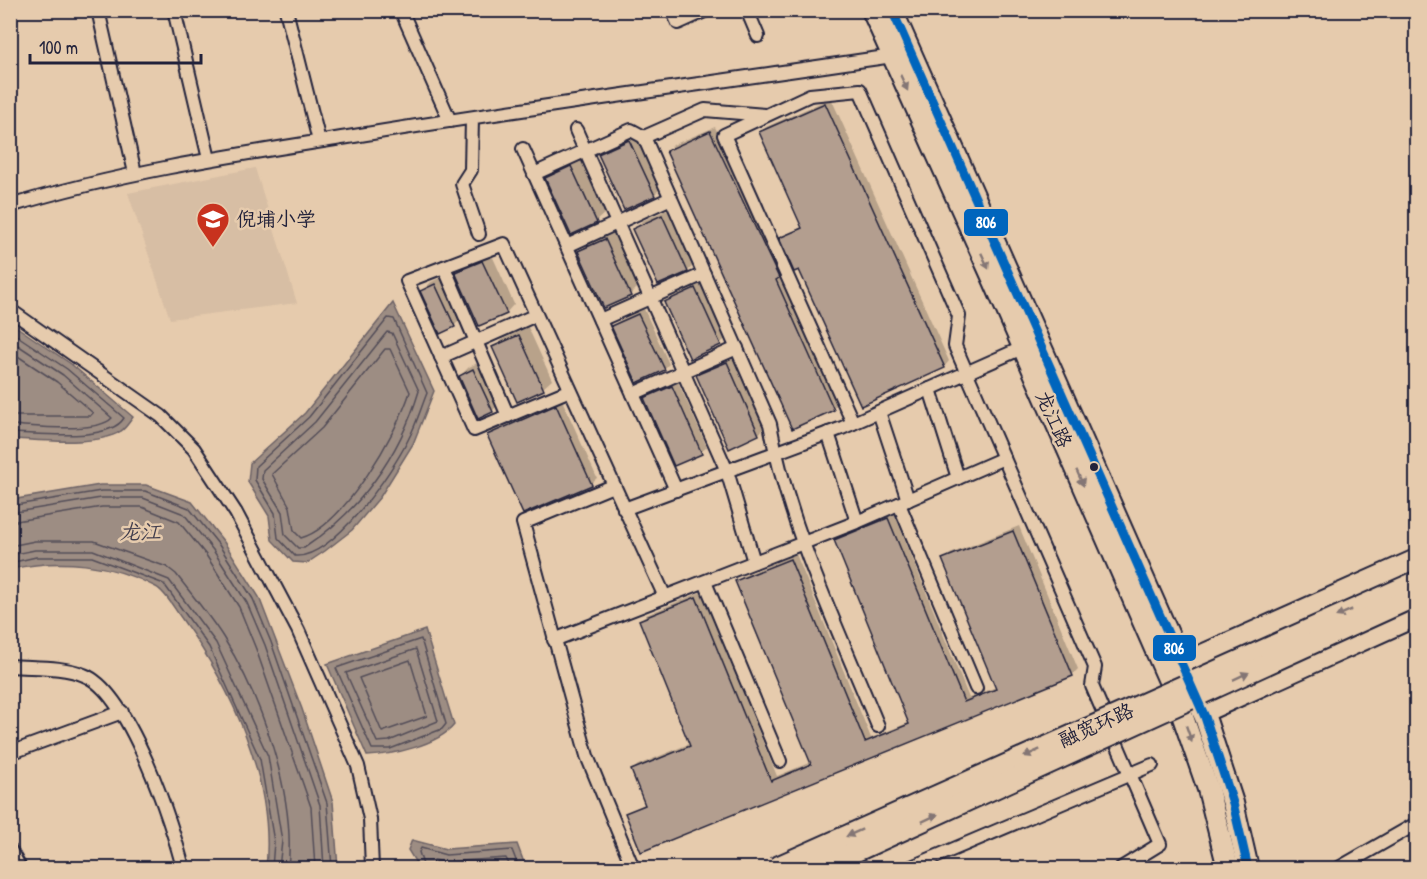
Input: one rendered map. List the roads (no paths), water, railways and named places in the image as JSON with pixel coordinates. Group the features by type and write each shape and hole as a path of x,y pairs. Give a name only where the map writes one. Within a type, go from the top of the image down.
{"main road":[{"name":"龙江路","path":"872,10 1176,697 1208,789 1228,868"},
{"name":"龙江路","path":"892,10 1203,712 1233,803 1248,868"},
{"path":"1182,664 1416,560"},
{"name":"融宽环路","path":"775,868 1416,582"},
{"name":"融宽环路","path":"819,868 1416,596"},
{"path":"1203,712 1416,616"}],"street":[{"path":"98,10 135,173"},
{"path":"174,10 208,159"},
{"path":"286,10 319,141"},
{"path":"401,10 450,121"},
{"path":"672,10 678,23 707,10"},
{"path":"747,10 758,36"},
{"path":"10,206 135,173 208,159 450,121 892,57"},
{"path":"853,423 724,135 810,95 860,90 958,316 955,346 1095,667 1092,686 1160,844 1121,868"},
{"path":"644,137 705,110 766,115"},
{"path":"472,118 471,170 462,184 479,234"},
{"path":"576,130 727,471 754,562"},
{"path":"534,174 631,130 644,137 770,424 776,453 803,542 878,726"},
{"path":"524,150 676,490"},
{"path":"567,246 671,198"},
{"path":"570,390 474,430 407,281 504,244 664,597"},
{"path":"444,267 508,416"},
{"path":"600,320 704,274"},
{"path":"10,310 161,416 194,449 236,513 298,630 358,766 370,819 372,868"},
{"path":"441,357 536,315"},
{"path":"633,394 737,348"},
{"path":"624,509 853,423 1022,348"},
{"path":"930,389 958,478"},
{"path":"879,412 903,502 976,688"},
{"path":"828,433 856,522"},
{"path":"554,640 856,522 1004,458"},
{"path":"614,486 523,523 587,756 633,868"},
{"path":"705,582 780,761"},
{"path":"10,666 84,675 107,691 122,712 175,837 183,868"},
{"path":"10,753 122,712"},
{"path":"909,868 1152,765"},
{"path":"1339,868 1416,824"},
{"path":"10,850 20,868"}],"water":[{"path":"393,303 434,391 413,444 380,497 352,530 325,551 307,563 293,562 272,540 269,516 248,482 250,463 305,413"},
{"path":"11,323 71,364 133,417 125,428 111,436 83,441 11,439"},
{"name":"龙江","path":"100,485 146,485 192,502 224,542 259,597 302,709 333,802 338,868 266,868 267,835 264,802 257,769 246,737 217,675 200,646 160,589 121,573 85,565 48,564 11,569 11,500"},
{"path":"425,630 454,725 437,738 414,748 367,756 327,664"},
{"path":"412,840 446,849 517,844 526,868 419,868 408,850"}],"place":[{"name":"倪埔小学","path":"213,248"}]}
